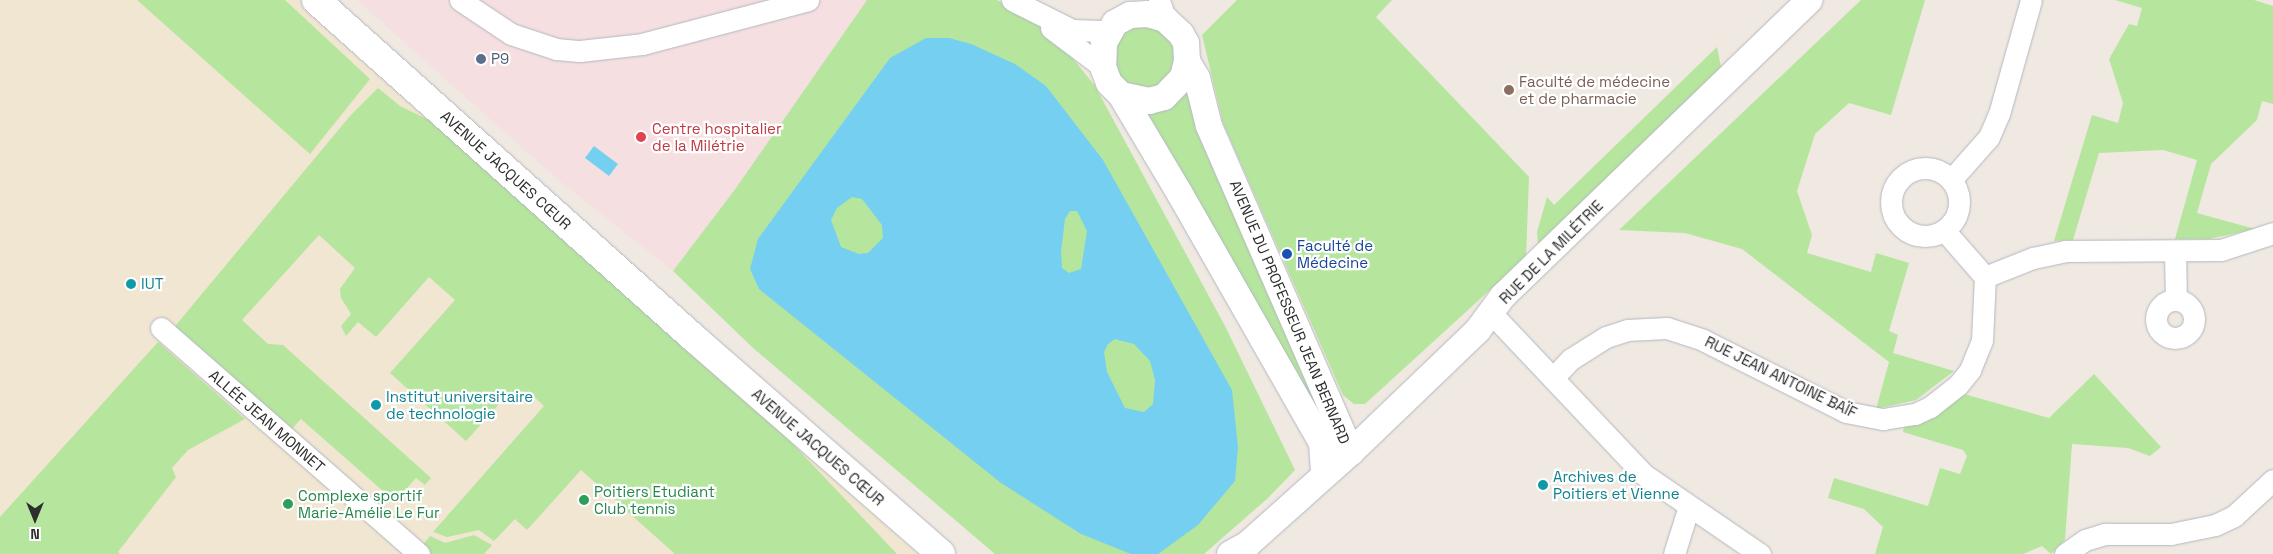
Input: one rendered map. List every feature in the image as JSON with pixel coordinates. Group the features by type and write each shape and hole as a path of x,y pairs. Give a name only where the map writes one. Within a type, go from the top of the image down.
{"main road":[{"name":"AVENUE JACQUES CŒUR","path":"316,0 696,340 941,554"},
{"name":"AVENUE JACQUES CŒUR","path":"696,340 914,554"}],"street":[{"path":"460,0 511,34 556,49 580,51 642,44 808,0"},
{"name":"RUE DE LA MILÉTRIE","path":"1245,551 1324,474 1351,452 1478,330 1533,267 1810,0"},
{"path":"1951,180 1981,148 1999,114 2031,0"},
{"name":"AVENUE DU PROFESSEUR JEAN BERNARD","path":"1021,5 1072,30 1109,31 1132,8 1148,14 1162,10 1181,34 1187,61 1197,78 1209,126 1351,452"},
{"name":"AVENUE DU PROFESSEUR JEAN BERNARD","path":"1021,5 1103,67 1110,83 1121,95 1322,443 1324,474"},
{"path":"1103,67 1102,55 1109,31"},
{"path":"1121,95 1149,101 1164,97 1183,77 1187,61"},
{"path":"1921,168 1943,172 1951,180 1958,192 1959,206 1954,220 1944,230 1923,236 1903,228 1896,219 1891,197 1901,178 1921,168"},
{"path":"1944,230 1985,277 2033,258 2065,251 2175,252 2221,250 2273,233"},
{"path":"2175,252 2176,300"},
{"name":"RUE JEAN ANTOINE BAÏF","path":"1553,378 1571,360 1606,337 1627,330 1667,328 1703,340 1846,412 1866,418 1901,418 1930,407 1958,385 1970,370 1982,340 1985,277"},
{"path":"1491,313 1643,474 1760,554"},
{"name":"ALLÉE JEAN MONNET","path":"161,328 419,554"},
{"name":"AVENUE DU PROFESSEUR JEAN BERNARD","path":"1262,338 1278,351 1326,439 1337,448 1351,452"},
{"path":"2065,554 2085,540 2106,534 2171,534 2215,525 2234,516 2273,480"},
{"path":"1674,554 1689,506"}],"shaded area":[{"path":"0,0 305,0 402,85 917,554 0,554"},
{"name":"Centre hospitalier de la Milétrie","path":"357,0 867,0 736,188 673,271 556,178"}],"green space":[{"path":"137,0 285,0 370,79 310,154"},
{"path":"867,0 997,0 1032,19 1058,40 1095,86 1225,326 1295,470 1268,498 1204,554 995,554 752,347 673,271 736,188"},
{"path":"1237,0 1392,0 1376,17 1529,177 1526,257 1365,404 1354,404 1343,395 1223,123 1202,35"},
{"path":"1861,0 1925,0 1891,115 1849,103 1815,134 1797,191 1812,235 1807,253 1871,272 1876,253 1909,263 1889,331 1898,335 1893,353 1954,371 1916,400 1876,409 1889,362 1742,249 1685,233 1619,230"},
{"path":"2115,0 2254,0 2273,6 2273,104 2262,101 2257,120 2211,164 2197,213 2255,229 2209,239 2175,239 2197,160 2163,150 2099,153 2073,240 2054,241 2092,115 2118,123 2123,103 2109,59 2129,24 2137,26 2142,8"},
{"path":"1144,26 1161,31 1166,35 1170,40 1175,57 1170,74 1166,79 1161,83 1144,88 1127,83 1122,79 1118,74 1113,57 1118,40 1122,35 1127,31"},
{"path":"1717,47 1721,67 1538,245 1537,232 1547,197 1554,205"},
{"path":"378,88 400,106 443,127 773,423 897,554 675,554 581,470 527,530 515,519 494,541 479,530 447,537 433,532 544,406 529,392 519,403 509,393 466,441 390,373 455,300 429,277 376,337 358,322 346,336 341,326 351,314 341,298 340,289 355,268 319,235 242,320 268,344 283,345 431,478 425,485 416,478 398,498 392,499 301,419 289,432 176,329 176,325 350,116"},
{"path":"1190,90 1312,385 1322,419 1139,112 1169,108"},
{"path":"158,342 245,419 188,450 172,468 176,477 118,552 120,554 0,554 0,517"},
{"path":"2094,374 2161,447 2150,456 2128,448 2072,444 2065,540 2051,554 2042,546 2023,554 1875,554 1883,527 1864,509 1828,498 1834,478 1928,506 1940,468 1960,474 1967,456 1963,450 1903,432 1904,427 1928,421 1964,394 2049,418"},
{"path":"474,535 492,545 484,554 427,554 420,548 430,536 445,543"}],"water":[{"path":"926,38 949,38 971,44 1015,64 1046,86 1103,160 1232,390 1238,447 1235,481 1198,525 1158,554 1131,554 1081,534 1001,483 759,289 750,269 758,239 890,58","holes":["852,197 862,199 882,225 883,238 868,253 859,254 841,247 831,220 837,208","1070,211 1077,211 1087,231 1081,269 1069,273 1062,268 1061,252 1065,219","1115,339 1134,344 1150,361 1155,380 1153,404 1144,412 1125,408 1107,372 1104,352 1108,344"]},
{"path":"594,146 618,164 609,176 585,158"}],"place":[{"name":"P9","path":"481,59"},
{"name":"Faculté de médecine et de pharmacie","path":"1509,90"},
{"name":"Centre hospitalier de la Milétrie","path":"641,137"},
{"name":"Faculté de Médecine","path":"1287,254"},
{"name":"IUT","path":"131,284"},
{"name":"Institut universitaire de technologie","path":"376,405"},
{"name":"Archives de Poitiers et Vienne","path":"1543,485"},
{"name":"Poitiers Etudiant Club tennis","path":"584,500"},
{"name":"Complexe sportif Marie-Amélie Le Fur","path":"288,504"}]}
